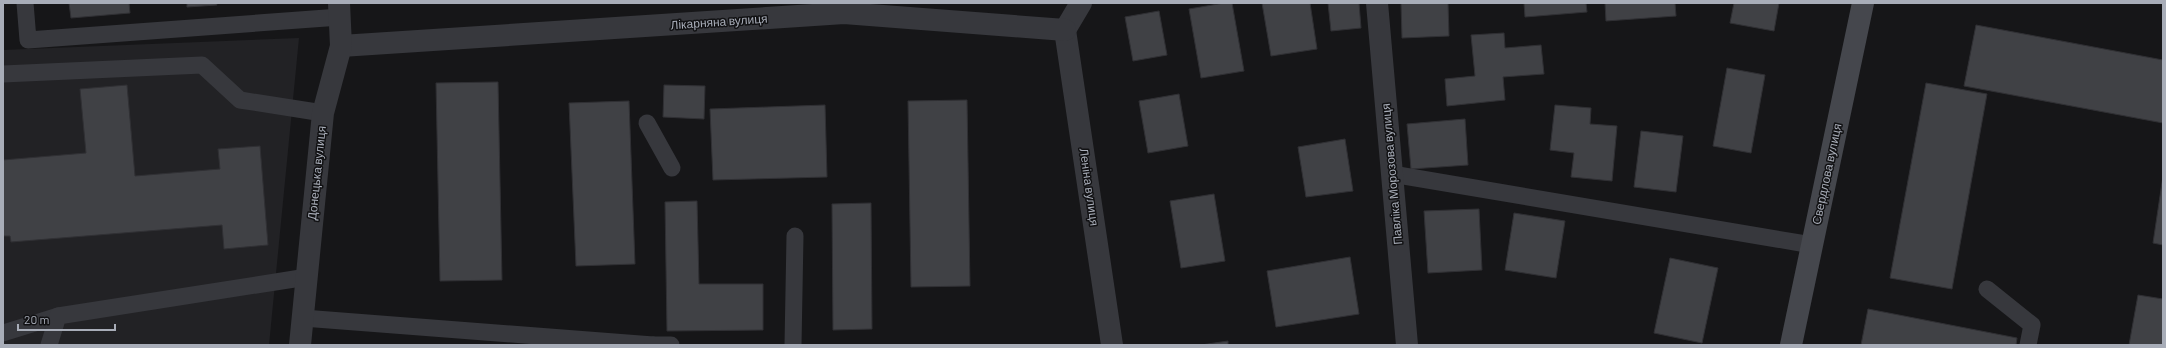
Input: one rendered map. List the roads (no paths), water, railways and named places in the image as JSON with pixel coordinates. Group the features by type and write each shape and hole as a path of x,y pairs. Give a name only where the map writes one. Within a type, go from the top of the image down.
{"street":[{"path":"1065,30 1080,3"},
{"name":"Павліка Морозова вулиця","path":"1377,3 1408,345"},
{"name":"Свердлова вулиця","path":"1791,345 1863,3"},
{"name":"Лікарняна вулиця","path":"341,46 844,8 1065,30"},
{"name":"Донецька вулиця","path":"300,345 323,114 341,46 340,10"},
{"name":"Леніна вулиця","path":"1065,30 1112,345"}],"lane":[{"path":"26,3 28,40 340,10"},
{"path":"3,74 202,65 240,100 323,114"},
{"path":"647,123 672,168"},
{"path":"1392,174 1812,244"},
{"path":"793,345 795,236"},
{"path":"3,333 58,316 307,278"},
{"path":"1987,289 2032,325 2028,345"},
{"path":"49,345 58,316"},
{"path":"303,318 653,345 671,345"}]}
